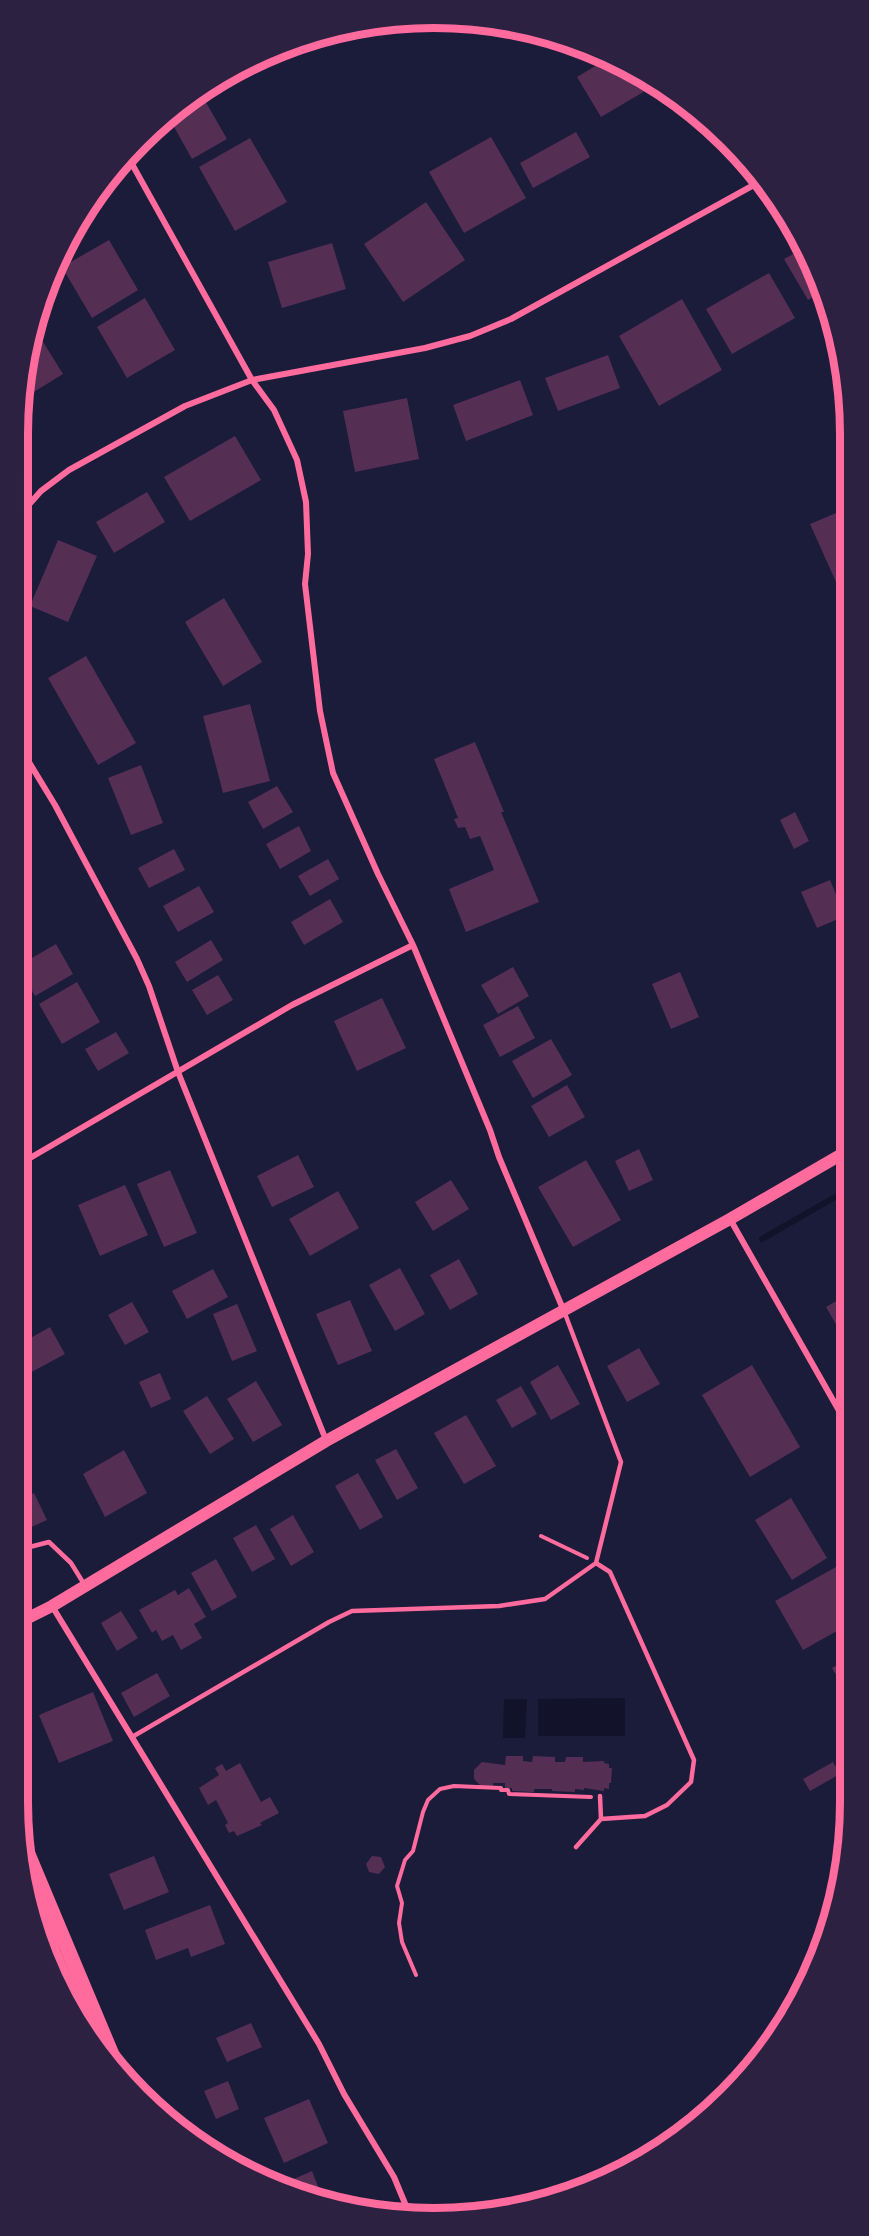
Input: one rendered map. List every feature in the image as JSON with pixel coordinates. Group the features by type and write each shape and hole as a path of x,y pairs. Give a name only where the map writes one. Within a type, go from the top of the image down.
{"main road":[{"path":"28,1618 86,1586 326,1441 730,1219 840,1155"},
{"path":"34,1866 106,2041"}],"street":[{"path":"132,164 252,380 274,410 297,460 306,502 308,554 305,584 320,711 333,773 413,945 563,1309"},
{"path":"28,506 41,491 69,470 185,406 252,380 425,348 470,336 511,319 755,184"},
{"path":"28,760 55,805 149,986 178,1072 326,1441"},
{"path":"28,1159 292,1005 413,945"},
{"path":"730,1219 840,1412"},
{"path":"52,1606 319,2044 344,2094 394,2177 406,2207"}],"lane":[{"path":"132,1737 329,1622 352,1611 499,1606 545,1599 596,1563 621,1462 563,1309"},
{"path":"28,1547 49,1542 71,1563 86,1586"},
{"path":"596,1563 610,1572 694,1760 691,1782 667,1805 645,1816 601,1819"},
{"path":"28,1609 32,1616"},
{"path":"576,1847 601,1819 600,1796"}],"path":[{"path":"541,1536 596,1563"},
{"path":"416,1975 402,1942 399,1923 402,1902 396,1886 405,1860 413,1851 428,1800 440,1789 454,1786 501,1788 501,1790 508,1790 509,1794 600,1796"}],"shaded area":[{"path":"625,1698 625,1736 538,1736 538,1699"},
{"path":"504,1699 527,1699 525,1738 503,1738"}],"building":[{"path":"600,63 648,89 601,117 577,77"},
{"path":"205,100 227,139 192,159 173,124"},
{"path":"576,132 590,157 533,188 520,163"},
{"path":"491,137 526,198 464,233 429,172"},
{"path":"250,138 287,202 235,231 199,167"},
{"path":"426,202 465,260 403,302 364,244"},
{"path":"109,240 138,290 92,318 63,269 65,265"},
{"path":"332,243 346,289 282,308 268,262"},
{"path":"797,252 816,295 808,300 784,259"},
{"path":"769,273 795,318 732,354 706,309"},
{"path":"145,298 175,350 127,378 97,327"},
{"path":"682,299 722,370 659,406 619,336"},
{"path":"40,337 63,374 31,394"},
{"path":"608,355 620,388 558,411 545,378"},
{"path":"520,380 533,415 466,441 453,405"},
{"path":"407,398 419,459 355,472 343,411"},
{"path":"235,436 261,480 190,521 164,477"},
{"path":"147,492 165,522 114,553 96,522"},
{"path":"840,511 840,591 810,524"},
{"path":"58,540 97,556 68,622 30,606"},
{"path":"224,598 262,662 223,686 185,622"},
{"path":"86,656 136,743 98,765 48,678"},
{"path":"250,704 270,781 223,793 203,716"},
{"path":"475,742 504,812 501,812 539,902 466,932 449,889 494,870 480,836 470,839 465,827 458,828 454,819 458,818 434,759"},
{"path":"141,765 163,823 131,835 108,778"},
{"path":"277,786 293,812 263,829 248,802"},
{"path":"795,812 809,841 794,849 780,820"},
{"path":"299,826 311,851 280,869 266,844"},
{"path":"174,849 185,870 149,888 138,868"},
{"path":"328,859 339,879 310,896 298,876"},
{"path":"830,880 840,904 840,918 817,928 801,892"},
{"path":"199,886 214,912 178,932 163,906"},
{"path":"330,899 343,922 304,945 291,922"},
{"path":"211,940 223,960 187,982 175,962"},
{"path":"56,944 73,974 35,996 28,984 28,960"},
{"path":"513,967 529,996 498,1014 481,985"},
{"path":"680,972 699,1017 671,1029 652,984"},
{"path":"218,975 233,1000 207,1015 192,990"},
{"path":"77,982 100,1022 62,1044 39,1004"},
{"path":"382,998 406,1048 357,1071 334,1021"},
{"path":"518,1006 535,1038 500,1057 483,1025"},
{"path":"116,1032 129,1053 98,1071 85,1049"},
{"path":"551,1039 572,1075 533,1098 512,1061"},
{"path":"567,1085 585,1117 549,1137 531,1106"},
{"path":"639,1149 653,1180 629,1191 615,1161"},
{"path":"298,1155 314,1187 272,1207 257,1176"},
{"path":"586,1160 621,1220 573,1247 538,1187"},
{"path":"170,1170 197,1233 164,1247 137,1184"},
{"path":"451,1180 469,1209 433,1231 415,1202"},
{"path":"125,1185 148,1235 100,1256 78,1205"},
{"path":"338,1191 359,1228 310,1256 289,1219"},
{"path":"459,1259 478,1294 450,1310 430,1275"},
{"path":"400,1268 425,1314 395,1331 369,1285"},
{"path":"213,1269 228,1297 187,1319 172,1291"},
{"path":"840,1299 840,1332 826,1307"},
{"path":"350,1300 372,1351 338,1365 316,1314"},
{"path":"132,1302 149,1332 125,1345 108,1315"},
{"path":"237,1304 257,1351 232,1361 213,1314"},
{"path":"50,1327 65,1354 28,1374 28,1339"},
{"path":"639,1348 660,1384 627,1402 607,1366"},
{"path":"558,1365 580,1404 551,1420 530,1382"},
{"path":"752,1365 800,1447 750,1477 702,1395"},
{"path":"160,1373 171,1399 151,1408 139,1382"},
{"path":"256,1381 282,1425 253,1442 227,1399"},
{"path":"521,1386 537,1414 512,1428 496,1400"},
{"path":"207,1396 234,1439 210,1454 183,1411"},
{"path":"466,1415 496,1466 464,1484 434,1433"},
{"path":"396,1449 418,1488 397,1500 375,1460"},
{"path":"124,1450 147,1493 105,1517 83,1474"},
{"path":"358,1473 383,1517 360,1530 335,1486"},
{"path":"34,1493 47,1520 28,1529 28,1496"},
{"path":"791,1498 827,1558 792,1580 755,1520"},
{"path":"293,1515 314,1552 291,1566 270,1529"},
{"path":"256,1525 275,1559 252,1572 233,1538"},
{"path":"216,1559 237,1597 212,1611 191,1573"},
{"path":"836,1567 840,1574 840,1629 803,1650 775,1601"},
{"path":"189,1588 206,1617 194,1624 202,1638 181,1650 173,1635 162,1641 156,1630 152,1633 139,1610 175,1590 178,1595"},
{"path":"121,1611 138,1638 117,1651 101,1623"},
{"path":"840,1663 840,1682 832,1668"},
{"path":"157,1673 170,1696 134,1717 121,1693"},
{"path":"93,1692 113,1741 59,1763 39,1715"},
{"path":"506,1756 523,1756 523,1761 532,1762 533,1756 555,1757 555,1762 565,1762 566,1757 583,1757 583,1762 604,1761 609,1764 609,1768 612,1768 611,1783 609,1783 609,1789 604,1788 604,1791 584,1788 584,1790 575,1789 575,1792 534,1789 534,1792 512,1791 512,1788 505,1788 505,1783 493,1783 493,1787 481,1786 474,1779 474,1770 482,1762 505,1765"},
{"path":"833,1762 840,1774 810,1791 803,1779"},
{"path":"240,1763 261,1802 270,1797 279,1813 260,1823 262,1825 237,1836 234,1831 229,1833 225,1825 228,1823 216,1800 208,1805 199,1788 219,1775 215,1768 222,1764 226,1771"},
{"path":"154,1856 169,1892 124,1910 109,1874"},
{"path":"372,1856 381,1857 385,1867 379,1874 369,1872 366,1864"},
{"path":"210,1905 225,1944 191,1957 188,1948 156,1960 145,1930"},
{"path":"251,2023 262,2047 227,2062 216,2038"},
{"path":"228,2081 239,2109 216,2119 204,2091"},
{"path":"309,2099 328,2143 284,2163 264,2118"},
{"path":"312,2171 320,2191 304,2186 290,2181"}],"waterway":[{"path":"762,1239 840,1194"}]}
